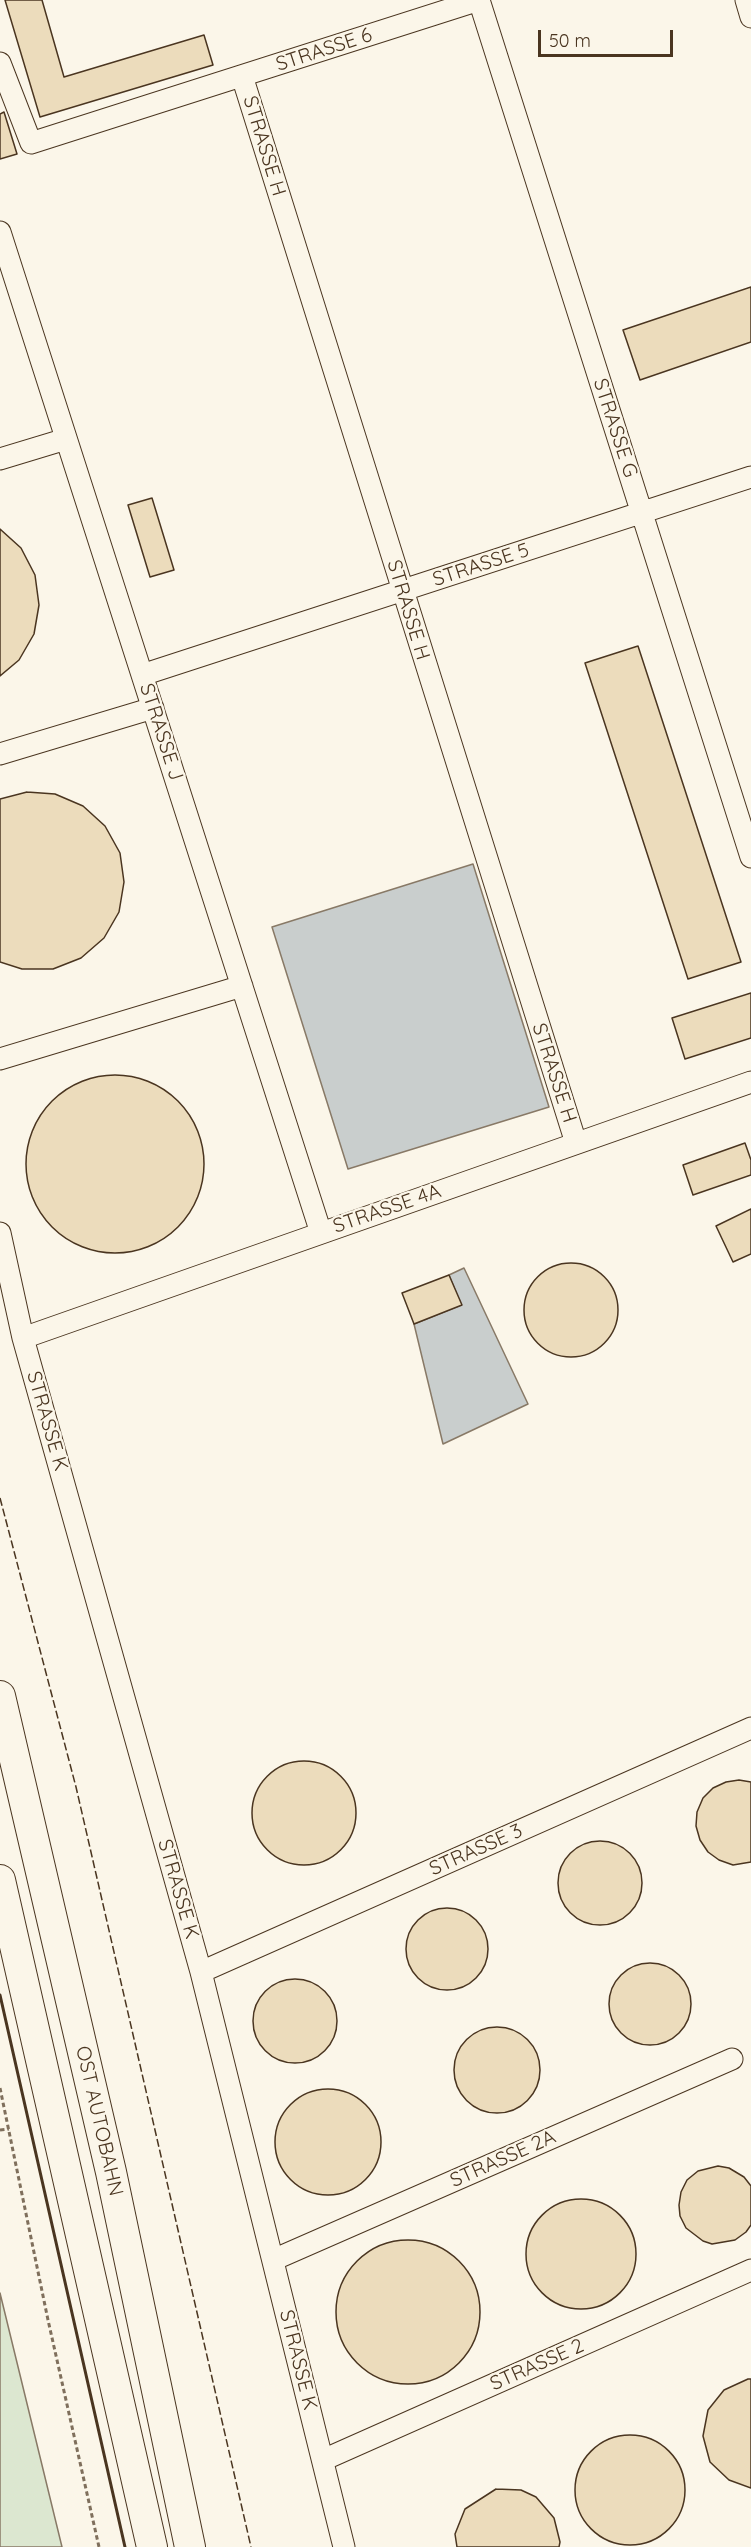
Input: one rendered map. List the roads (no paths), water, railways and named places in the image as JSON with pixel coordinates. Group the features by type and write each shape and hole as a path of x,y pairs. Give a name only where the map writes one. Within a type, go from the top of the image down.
{"highway":[{"name":"OST AUTOBAHN","path":"0,1696 111,2172 190,2547"},
{"path":"0,1880 152,2547"}],"lane":[{"name":"STRASSE 6","path":"0,63 31,143 479,0"},
{"name":"STRASSE G","path":"479,0 751,857"},
{"path":"746,0 751,17"},
{"name":"STRASSE H","path":"242,76 576,1143"},
{"name":"STRASSE J","path":"0,231 321,1233"},
{"path":"0,459 66,439"},
{"name":"STRASSE 5","path":"142,675 751,477"},
{"path":"0,754 153,708"},
{"path":"0,1059 242,986"},
{"name":"STRASSE 4A","path":"23,1338 751,1082"},
{"name":"STRASSE K","path":"0,1233 23,1338 201,1972 344,2547"},
{"name":"STRASSE 3","path":"201,1972 751,1728"},
{"name":"STRASSE 2A","path":"273,2260 732,2059"},
{"name":"STRASSE 2","path":"323,2460 751,2270"}]}
